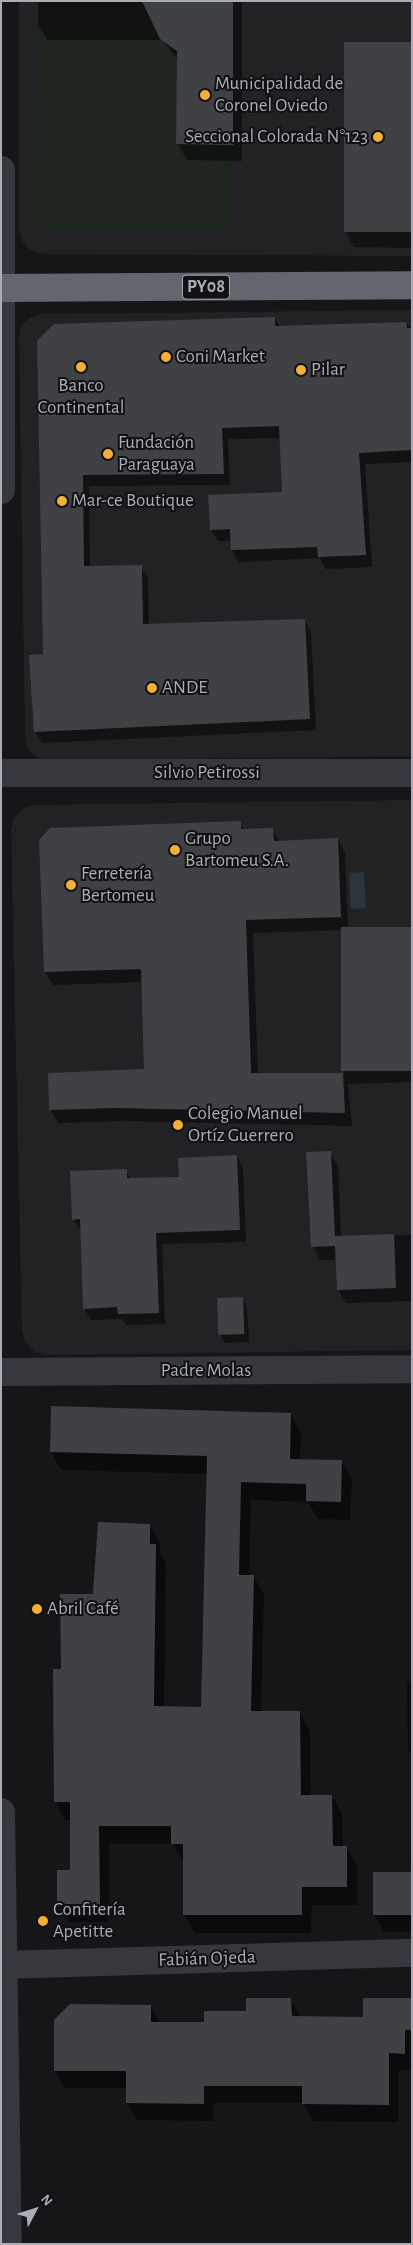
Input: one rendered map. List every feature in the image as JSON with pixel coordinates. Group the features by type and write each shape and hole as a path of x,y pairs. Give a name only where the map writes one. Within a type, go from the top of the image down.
{"highway":[{"name":"PY08","path":"2,288 412,285"}],"street":[{"path":"1,170 1,490"},
{"name":"Silvio Petirossi","path":"1,772 412,773"},
{"name":"Padre Molas","path":"1,1372 412,1369"},
{"path":"1,1812 8,2244"},
{"name":"Fabián Ojeda","path":"2,1966 412,1953"}],"shaded area":[{"path":"19,1 412,1 412,256 43,254 31,250 22,241 19,229"},
{"path":"37,24 155,25 160,39 177,46 177,144 233,145 233,231 36,230"},
{"path":"412,310 412,756 50,760 37,757 28,749 25,736 19,339 21,326 31,317 42,314"},
{"path":"412,800 412,1350 47,1355 35,1352 26,1343 22,1331 11,830 14,818 23,808 35,805"},
{"path":"364,872 366,908 351,909 349,873"}],"building":[{"name":"Municipalidad de Coronel Oviedo","path":"142,1 233,1 233,145 176,144 177,51 160,39"},
{"name":"Seccional Colorada N°123","path":"344,42 412,42 412,232 344,232"},
{"path":"275,317 275,326 406,322 407,328 412,328 412,450 359,453 366,555 318,557 317,547 231,550 230,529 210,530 208,495 282,492 279,426 222,428 224,474 83,475 84,566 142,565 143,624 305,619 310,719 34,732 29,655 43,654 37,341 54,324"},
{"path":"241,821 241,829 273,828 274,841 338,838 341,917 246,920 251,1073 343,1073 345,1113 115,1108 49,1110 48,1073 144,1069 141,969 44,972 39,840 50,828"},
{"path":"341,927 412,927 412,1071 341,1071"},
{"path":"331,1151 335,1236 394,1234 396,1288 337,1290 335,1246 311,1247 306,1152"},
{"path":"237,1155 240,1230 156,1233 159,1313 118,1314 117,1307 83,1309 80,1219 72,1220 70,1171 127,1169 127,1178 179,1177 178,1158"},
{"path":"243,1297 244,1334 218,1335 217,1298"},
{"path":"51,1406 291,1413 290,1459 342,1460 341,1502 306,1501 306,1484 241,1482 239,1575 254,1575 251,1711 300,1711 301,1795 332,1795 333,1846 347,1846 347,1887 302,1887 302,1915 183,1915 183,1844 171,1844 171,1826 99,1826 100,1904 57,1904 57,1870 70,1870 70,1802 54,1802 53,1669 61,1669 60,1594 93,1594 98,1522 150,1524 150,1544 156,1544 154,1706 201,1707 207,1456 50,1452"},
{"path":"373,1872 412,1872 412,1915 373,1915"},
{"path":"246,1998 291,1998 292,2016 363,2017 363,1998 412,1998 412,2030 405,2030 405,2054 389,2053 389,2105 302,2104 302,2086 204,2086 204,2104 126,2103 126,2071 54,2071 54,2020 70,2004 151,2005 151,2022 204,2022 204,2011 246,2011"}],"place":[{"name":"Municipalidad de Coronel Oviedo","path":"205,95"},
{"name":"Seccional Colorada N°123","path":"378,137"},
{"name":"Coni Market","path":"166,357"},
{"name":"Banco Continental","path":"81,367"},
{"name":"Pilar","path":"301,370"},
{"name":"Fundación Paraguaya","path":"108,454"},
{"name":"Mar-ce Boutique","path":"62,501"},
{"name":"ANDE","path":"152,688"},
{"name":"Grupo Bartomeu S.A.","path":"175,850"},
{"name":"Ferretería Bertomeu","path":"71,885"},
{"name":"Colegio Manuel Ortíz Guerrero","path":"178,1125"},
{"name":"Abril Café","path":"37,1609"},
{"name":"Confitería Apetitte","path":"43,1921"}]}
